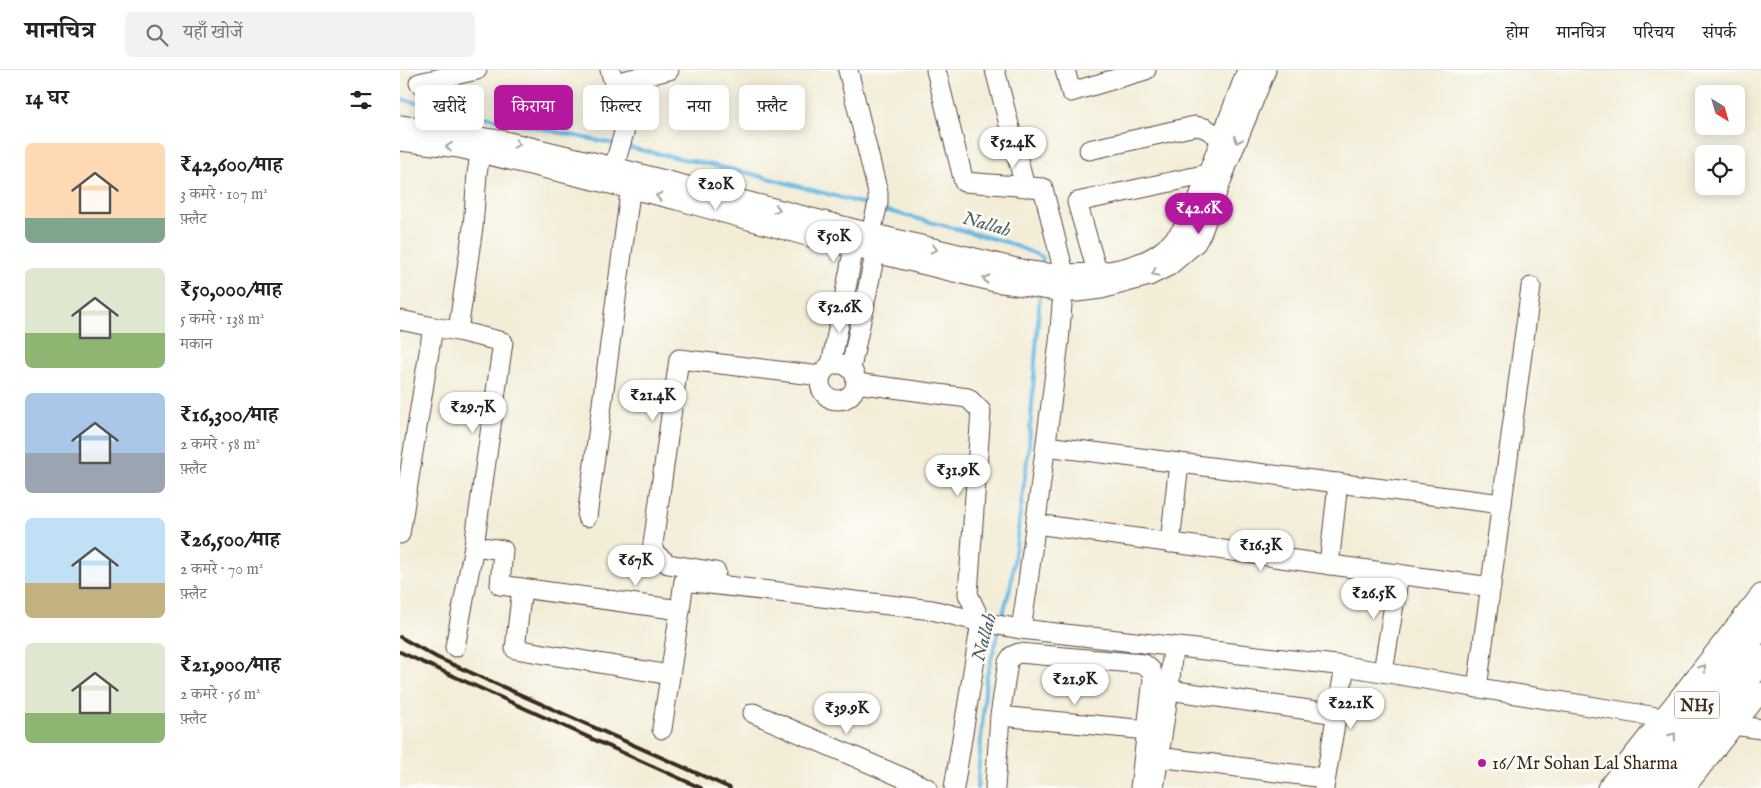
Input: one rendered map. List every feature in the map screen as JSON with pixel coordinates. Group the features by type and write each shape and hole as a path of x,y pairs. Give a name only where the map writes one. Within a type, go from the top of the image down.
{"highway":[{"name":"NH5","path":"1632,788 1761,623"},
{"name":"NH5","path":"1660,788 1761,659"}],"street":[{"path":"614,166 626,122 612,76 669,70"},
{"path":"848,70 876,181 878,203 869,237 820,385 823,394 830,399 839,401 848,398 854,392 854,376 869,237"},
{"path":"936,70 964,182 1043,188 1048,281 1060,342 1020,629"},
{"path":"995,70 1024,187"},
{"path":"1065,70 1071,92 1143,70"},
{"path":"400,124 1048,281 1101,289 1149,276 1169,266 1196,243 1266,70"},
{"path":"419,83 465,71"},
{"path":"1048,281 1097,271 1123,269 1146,261 1163,251 1179,236 1192,215 1208,174 1243,71"},
{"path":"1088,150 1195,126 1205,128 1221,138"},
{"path":"400,141 459,148 481,145 614,166 632,180"},
{"path":"458,331 473,227 481,145"},
{"path":"1097,271 1078,202 1208,174"},
{"path":"588,517 632,180"},
{"path":"1477,688 1531,287"},
{"path":"400,320 502,342 474,546 455,647"},
{"path":"400,534 433,327"},
{"path":"727,573 696,570 668,564 652,551 678,359 826,371 840,364 854,376 968,398 981,412 968,594 981,622 954,788"},
{"path":"1046,446 1502,504"},
{"path":"1170,543 1179,463"},
{"path":"1329,565 1338,483"},
{"path":"1036,524 1491,587"},
{"path":"474,546 503,550 500,585 680,610"},
{"path":"1383,672 1399,574"},
{"path":"662,729 684,581 932,610 1020,629 1345,666 1663,718"},
{"path":"522,588 515,649 670,675"},
{"path":"1607,788 1761,594"},
{"path":"1088,659 1092,638"},
{"path":"1154,788 1169,690 1173,647"},
{"path":"995,788 1000,716 1008,662 1012,656 1019,653 1144,664 1151,670 1153,679 1140,788"},
{"path":"1158,757 1325,783 1345,666"},
{"path":"1169,690 1337,714"},
{"path":"1685,788 1761,692"},
{"path":"754,713 927,788"},
{"path":"1000,716 1147,730"},
{"path":"1734,725 1761,729"}],"waterway":[{"name":"Nallah","path":"400,99 614,144"},
{"name":"Nallah","path":"626,147 745,172 872,206"},
{"name":"Nallah","path":"881,209 1006,242 1043,257 1042,266"},
{"name":"Nallah","path":"1001,621 1011,584 1029,445 1040,293"},
{"name":"Nallah","path":"977,788 986,679 999,630"}],"railway":[{"path":"400,637 438,658 730,788"},
{"path":"400,652 701,788"}],"place":[{"name":"16/ Mr Sohan Lal Sharma","path":"1482,763"}]}
